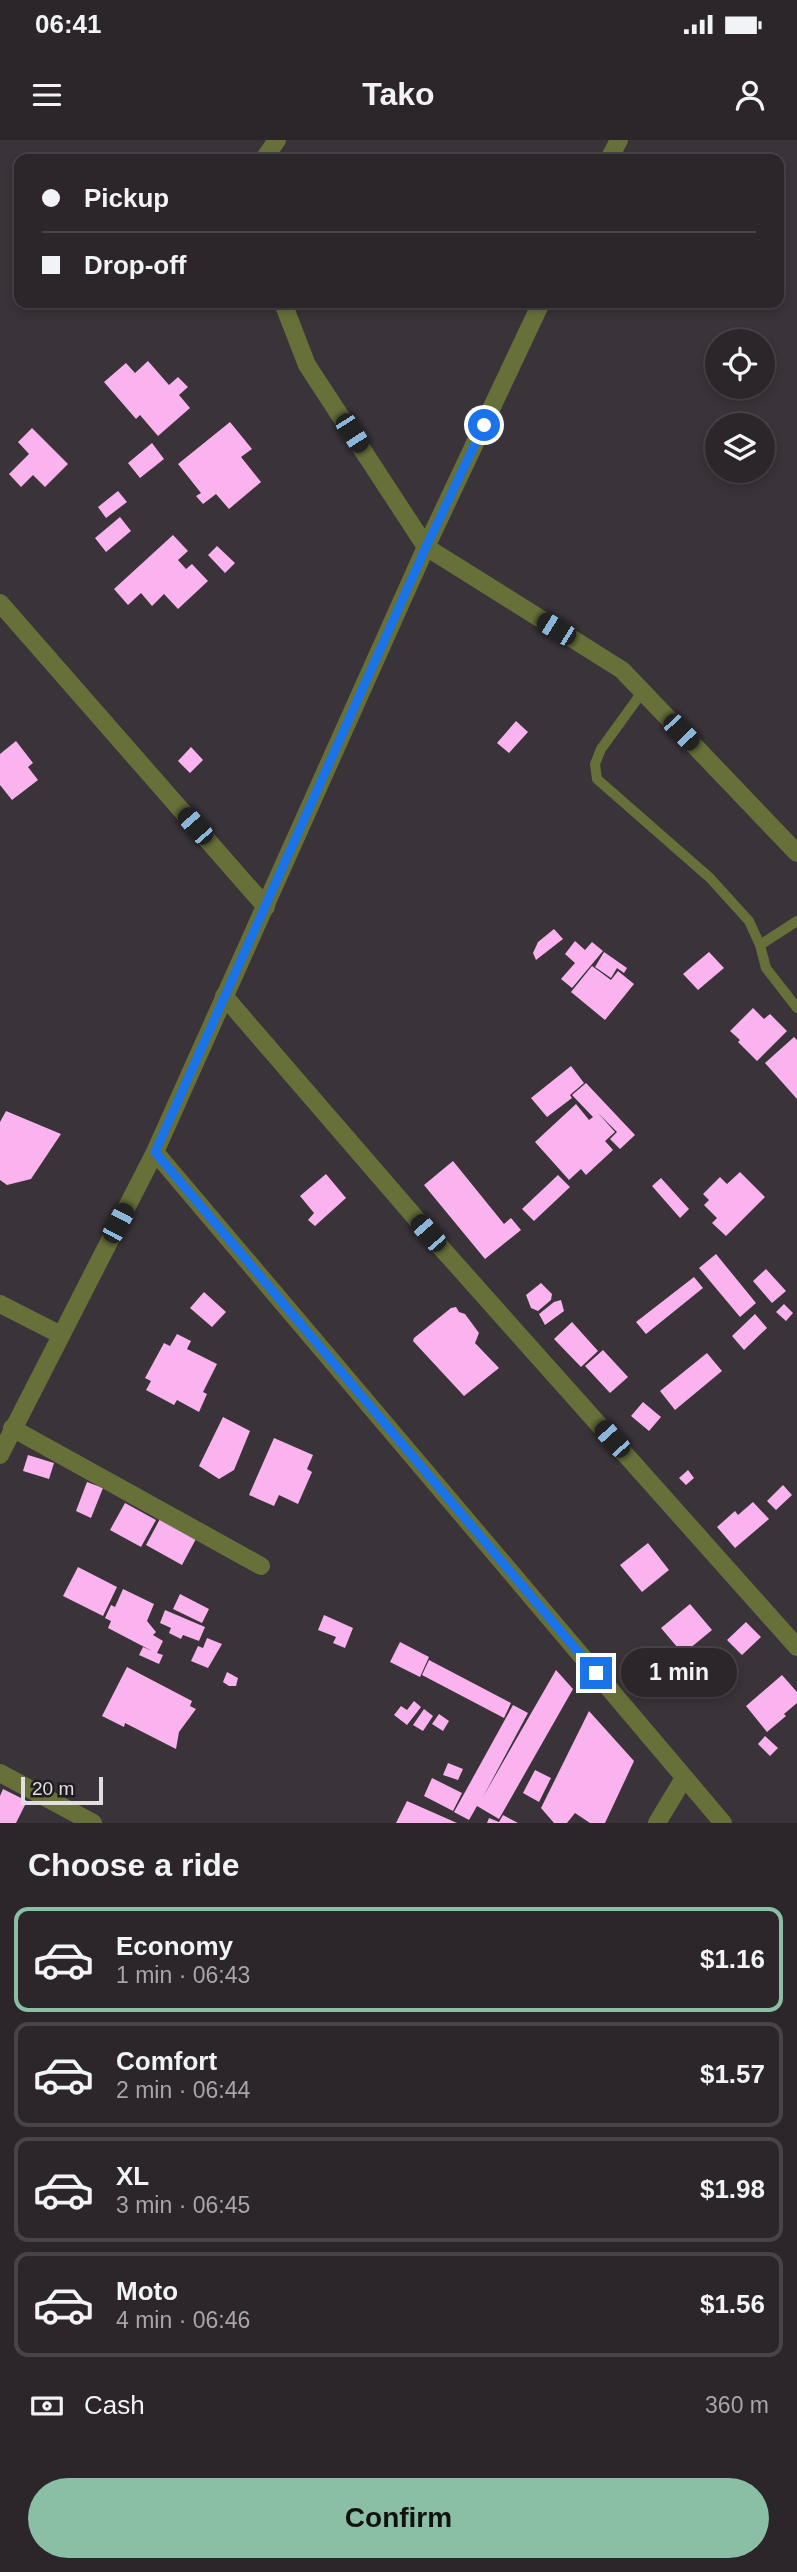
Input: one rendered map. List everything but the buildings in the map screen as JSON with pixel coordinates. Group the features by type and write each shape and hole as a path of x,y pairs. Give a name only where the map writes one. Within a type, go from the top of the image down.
{"street":[{"path":"284,308 307,365 426,547 622,670 797,853"},
{"path":"0,1455 155,1152 426,547 539,308"},
{"path":"0,603 266,907"},
{"path":"224,996 445,1252 797,1647"},
{"path":"155,1152 723,1823"},
{"path":"0,1304 61,1335"},
{"path":"12,1428 261,1566"},
{"path":"0,1773 93,1823"},
{"path":"657,1823 684,1778"}],"lane":[{"path":"643,691 601,749 595,764 597,779 710,878 749,921 760,945 766,968 797,1008"},
{"path":"760,945 797,921"}],"route":[{"path":"484,425 426,547 155,1152 596,1673"}]}
